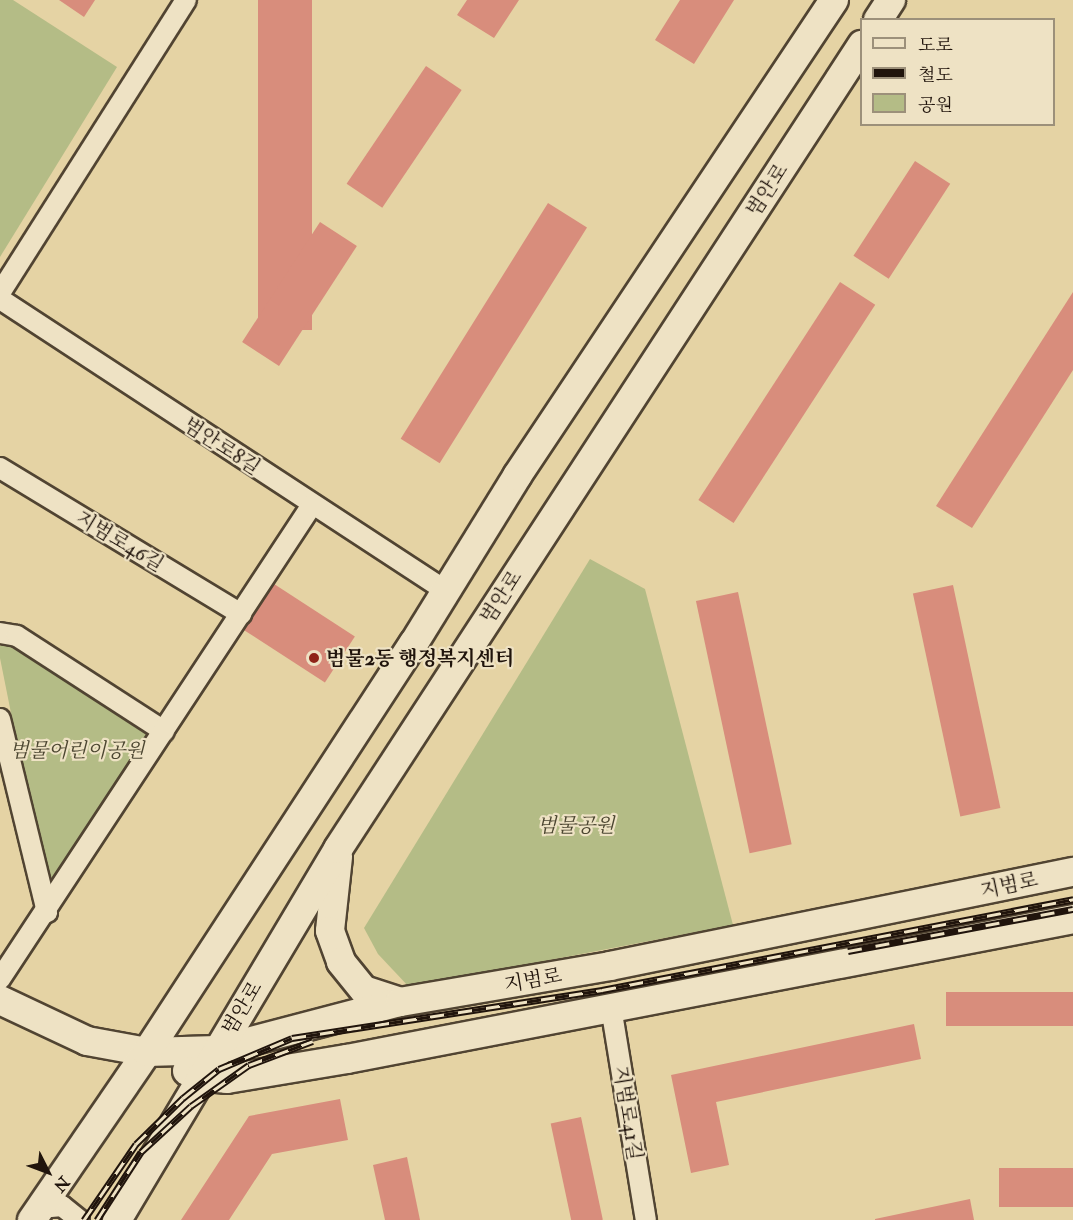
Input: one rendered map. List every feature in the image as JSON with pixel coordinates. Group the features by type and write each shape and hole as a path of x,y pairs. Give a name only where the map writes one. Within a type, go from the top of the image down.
{"main road":[{"path":"36,1214 147,1052 446,591 530,456 834,0"},
{"path":"879,18 891,0"},
{"name":"범안로","path":"117,1220 200,1077 338,849 860,47"},
{"path":"338,849 330,930 341,962 364,990 400,1002"},
{"name":"지범로","path":"0,1000 87,1041 147,1052 217,1050 400,1002 610,966 1073,872"},
{"path":"147,1052 200,1077 228,1079 323,1063 1073,919"}],"street":[{"path":"0,293 186,0"},
{"name":"범안로8길","path":"0,299 446,591"},
{"name":"지범로46길","path":"0,468 241,614"},
{"path":"0,979 312,505"},
{"path":"0,633 17,636 164,731"},
{"path":"0,719 46,912"},
{"name":"지범로41길","path":"611,1007 646,1220"},
{"path":"36,1214 62,1206 79,1220"}],"green space":[{"path":"0,0 13,0 117,67 0,257"},
{"name":"범물공원","path":"590,559 645,589 733,925 409,987 378,954 364,928"},
{"name":"범물어린이공원","path":"10,639 156,732 48,898 0,658 0,646"}],"building":[{"path":"59,0 95,0 84,17"},
{"path":"258,0 312,0 312,330 258,330"},
{"path":"467,0 519,0 494,38 457,15"},
{"path":"680,0 734,0 694,64 655,40"},
{"path":"426,66 462,90 382,208 347,184"},
{"path":"915,161 950,184 889,279 853,256"},
{"path":"548,203 587,227 440,463 401,439"},
{"path":"320,222 357,246 279,366 242,342"},
{"path":"840,282 875,305 734,523 698,500"},
{"path":"1073,292 1073,370 972,528 936,506"},
{"path":"271,582 355,636 325,683 241,628"},
{"path":"953,585 1000,808 960,817 913,594"},
{"path":"738,592 792,844 750,853 696,601"},
{"path":"946,992 1073,992 1073,1026 946,1026"},
{"path":"914,1024 921,1059 716,1102 729,1165 691,1173 671,1075"},
{"path":"340,1099 348,1140 272,1154 229,1220 181,1220 249,1116"},
{"path":"581,1117 603,1220 571,1220 551,1123"},
{"path":"407,1157 420,1220 385,1220 373,1165"},
{"path":"999,1168 1073,1168 1073,1207 999,1207"},
{"path":"970,1199 974,1220 875,1220 875,1219"}],"railway":[{"path":"84,1220 136,1144 183,1098 219,1069 292,1038 602,990 1073,899"},
{"path":"848,951 1073,909"},
{"path":"97,1220 141,1152 191,1106 249,1065 313,1041"}],"place":[{"name":"범물2동 행정복지센터","path":"314,658"}]}
